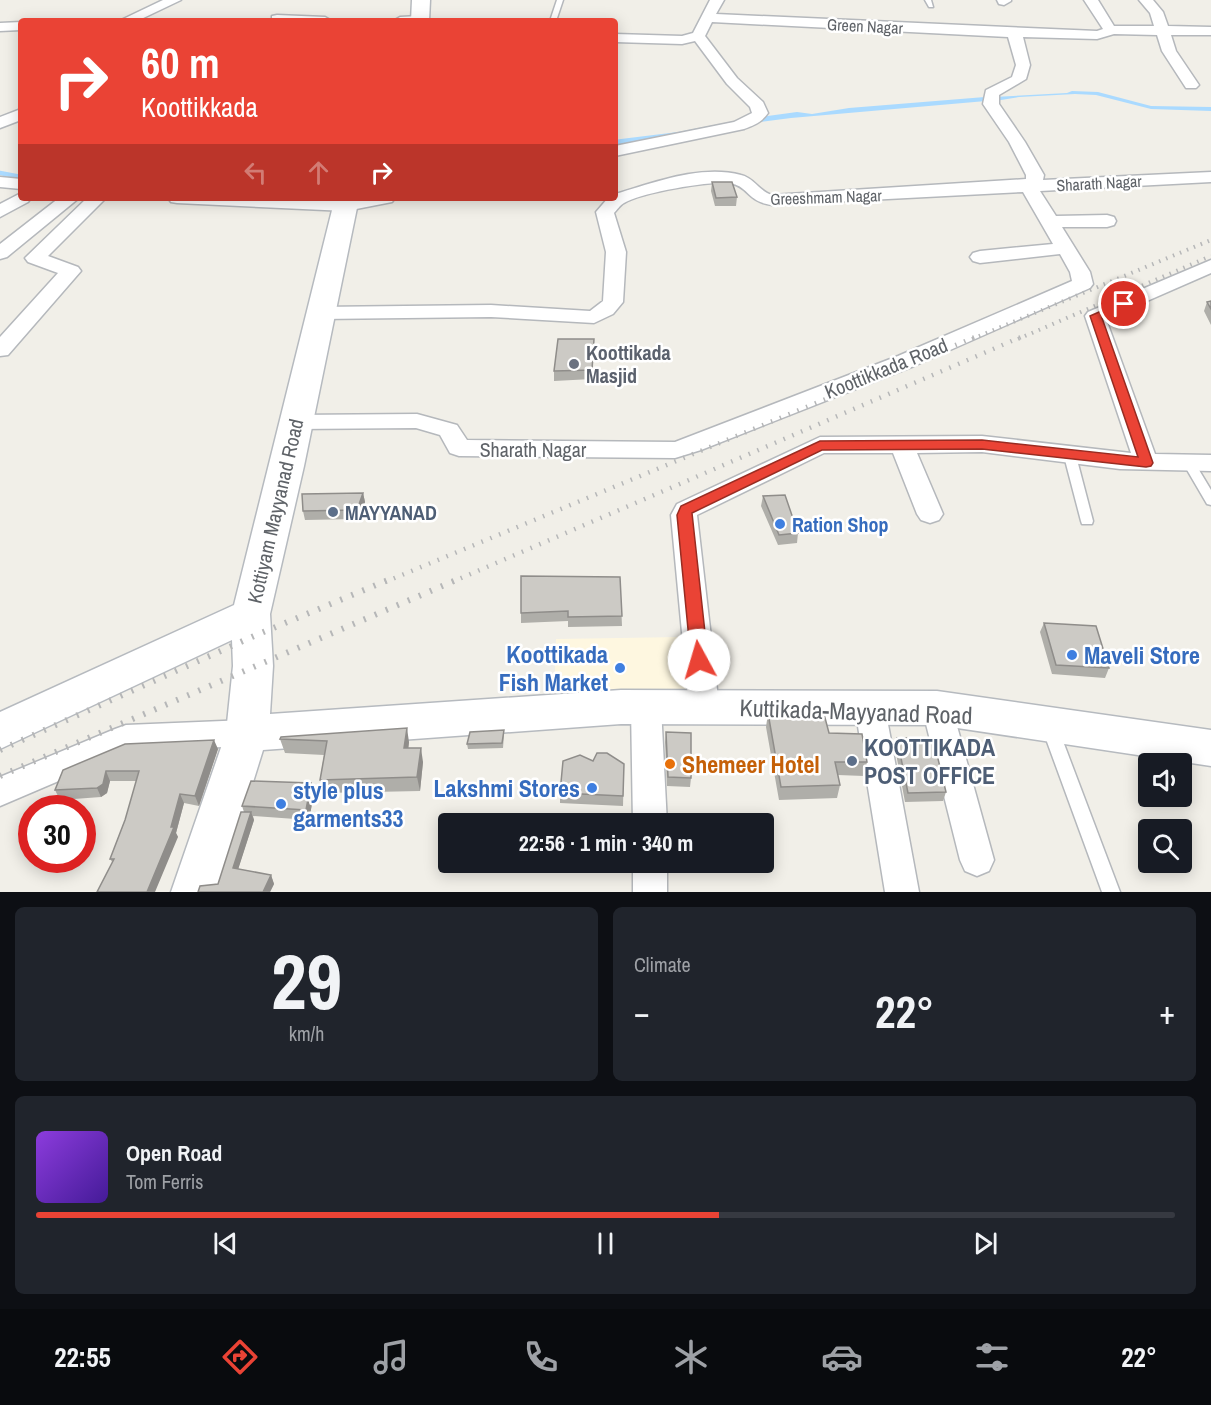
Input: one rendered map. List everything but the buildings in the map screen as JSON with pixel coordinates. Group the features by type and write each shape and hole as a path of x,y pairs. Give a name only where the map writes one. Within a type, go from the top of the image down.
{"main road":[{"path":"420,18 421,0"},
{"name":"Kottiyam Mayyanad Road","path":"195,892 247,733 253,666 251,614 287,466 346,202"},
{"path":"0,731 251,614"},
{"name":"Kuttikada-Mayyanad Road","path":"247,733 646,707 937,708 1049,724 1209,752"}],"street":[{"path":"133,18 174,0"},
{"path":"618,38 682,40 698,36 717,0"},
{"path":"1091,0 1110,30"},
{"path":"1146,0 1156,12 1169,51 1191,85"},
{"name":"Green Nagar","path":"709,18 1021,33"},
{"path":"0,27 18,26"},
{"path":"1028,186 1034,182 1035,175 1017,142 996,114 989,98 991,93 1019,79 1023,65 1015,36 1021,33 1096,36 1110,30 1211,30"},
{"path":"618,150 738,126 755,119 760,113 757,105 732,81 698,36"},
{"path":"0,123 18,115"},
{"name":"Greeshmam Nagar","path":"618,199 718,177 740,179 762,199 772,200 1028,186"},
{"name":"Sharath Nagar","path":"1080,272 1028,186 1211,177"},
{"path":"0,182 18,184"},
{"path":"0,212 18,201"},
{"path":"0,253 66,201"},
{"path":"0,350 71,271 35,258 94,201"},
{"path":"304,201 346,202"},
{"name":"Greeshmam Nagar","path":"320,313 491,311 594,317 606,310 613,302 616,252 605,212 614,201"},
{"name":"Sharath Nagar","path":"1049,222 1107,222"},
{"path":"980,257 1066,248"},
{"path":"1146,463 1095,316 1211,266"},
{"name":"Koottikkada Road","path":"675,450 693,445 906,361 1083,284 1080,272"},
{"name":"Sharath Nagar","path":"296,422 417,421 449,430 459,448 675,450"},
{"path":"704,706 684,515 686,510 820,445 982,444 1146,463 1200,463"},
{"path":"902,446 930,514"},
{"path":"646,707 650,813"},
{"path":"870,708 902,892"},
{"path":"937,708 977,860"},
{"path":"0,792 126,738 247,733"},
{"path":"650,873 650,892"}],"lane":[{"path":"554,18 560,0"},
{"path":"1070,456 1087,521"},
{"path":"1200,463 1211,501"},
{"path":"1049,724 1111,892"}],"shaded area":[{"name":"Koottikada Fish Market","path":"682,637 690,697 554,700 556,639"}],"water":[{"path":"1072,91 1098,92 1151,106 1211,107 1211,111 1151,109 1096,95 1019,97 995,101 993,97"},
{"path":"985,97 986,101 791,118 730,126 618,146 618,140 678,132 745,119 797,112 812,114 849,108"}],"waterway":[{"path":"0,173 18,176"}],"railway":[{"path":"972,339 1211,240"},
{"path":"1018,339 1211,256"},
{"path":"385,582 975,337"},
{"path":"452,582 1021,337"},
{"path":"0,750 254,636 388,580"},
{"path":"0,776 456,580"}],"place":[{"name":"Koottikada Masjid","path":"574,364"},
{"name":"MAYYANAD","path":"333,512"},
{"name":"Ration Shop","path":"780,524"},
{"name":"Maveli Store","path":"1072,655"},
{"name":"Koottikada Fish Market","path":"620,668"},
{"name":"KOOTTIKADA POST OFFICE","path":"852,761"},
{"name":"Shemeer Hotel","path":"670,764"},
{"name":"Lakshmi Stores","path":"592,788"},
{"name":"style plus garments33","path":"281,804"}],"route":[{"path":"699,660 684,515 686,510 820,445 982,444 1146,463 1095,316 1124,304"}]}
